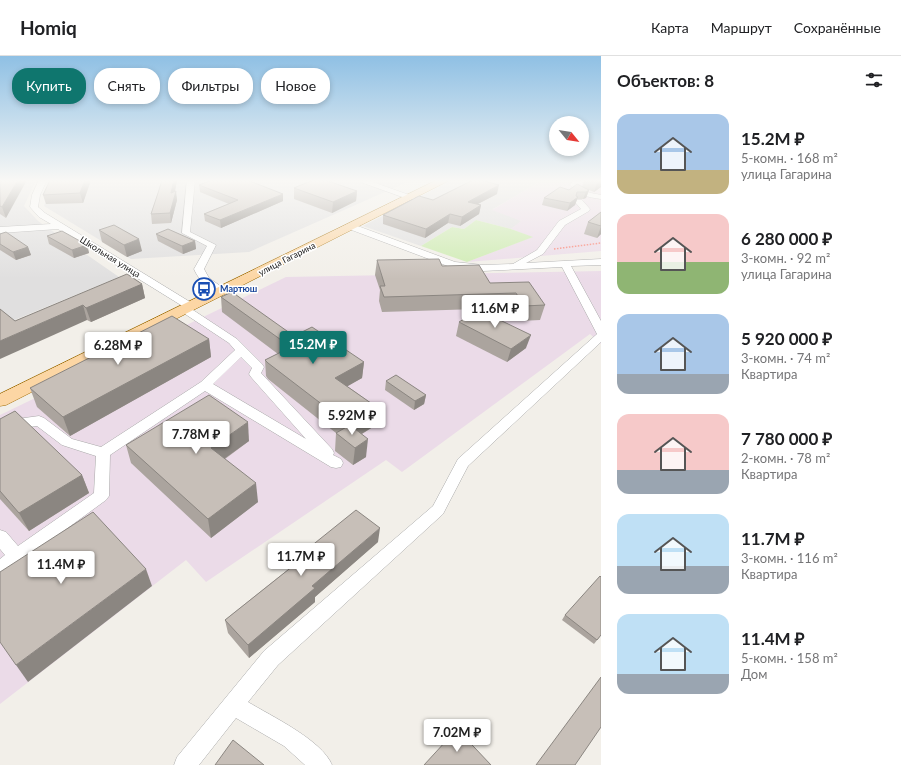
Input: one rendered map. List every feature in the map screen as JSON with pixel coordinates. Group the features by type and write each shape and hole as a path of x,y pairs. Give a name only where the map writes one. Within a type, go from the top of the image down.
{"main road":[{"name":"улица Гагарина","path":"0,401 379,213"}],"street":[{"name":"Школьная улица","path":"39,213 188,308 233,341 258,366 255,374 336,463 205,385"},
{"path":"188,213 186,233 212,245 199,269 201,276 205,281 222,292"},
{"path":"514,266 540,252 562,223 579,213"},
{"path":"0,230 58,226"},
{"path":"352,227 454,264 483,268 601,262"},
{"path":"564,264 575,280 601,332"},
{"path":"185,765 271,658 438,510 462,463 601,336"},
{"path":"104,453 205,385 241,350"},
{"path":"0,431 10,425 39,421 67,442 104,453"},
{"path":"0,568 101,496 104,453"},
{"path":"0,537 16,556"},
{"path":"233,705 291,739 321,765"}],"path":[{"path":"540,252 592,242 601,243"}],"shaded area":[{"path":"0,213 31,213 38,221 119,277 0,326"},
{"path":"56,213 337,213 249,252 131,259"},
{"path":"388,213 503,213 522,221 511,229 476,220 464,229 452,227 421,246 363,226"},
{"path":"500,213 601,213 601,251 467,262 532,237 511,229 521,221"},
{"path":"601,271 601,344 590,334 402,472 386,460 206,582 186,560 0,704 0,415 286,277"}],"green space":[{"path":"476,220 511,229 533,237 467,262 421,246 452,227 464,229"}],"building":[{"path":"206,213 237,213 220,220 204,214"},
{"path":"387,213 468,213 462,217 450,214 426,229 383,215"},
{"path":"600,213 601,213 601,226 588,222"},
{"path":"114,225 139,239 124,245 99,230"},
{"path":"168,229 195,241 182,246 156,234"},
{"path":"62,231 87,245 72,250 47,236"},
{"path":"6,232 28,247 13,252 0,244 0,234"},
{"path":"439,259 442,266 479,265 490,283 529,282 545,305 524,306 516,293 384,297 380,286 385,286 377,260"},
{"path":"127,274 142,284 86,308 83,305 0,341 0,309 15,321"},
{"path":"232,292 294,336 312,327 364,362 335,378 378,408 349,425 268,363 265,360 291,347 221,297"},
{"path":"479,310 531,335 511,349 459,322"},
{"path":"172,316 209,339 63,417 30,388"},
{"path":"396,375 426,395 415,401 386,381"},
{"path":"209,395 248,422 211,448 256,483 208,519 126,445"},
{"path":"15,411 82,475 19,513 0,491 0,419"},
{"path":"350,425 368,439 355,448 336,433"},
{"path":"356,510 380,528 312,586 315,588 248,645 225,620 303,558 300,555"},
{"path":"93,512 146,569 16,665 0,642 0,572"},
{"path":"600,576 601,635 597,640 565,615"},
{"path":"601,677 601,727 575,765 536,765"},
{"path":"457,729 491,765 424,765"},
{"path":"233,740 264,765 215,765"}],"place":[{"name":"Мартюш","path":"204,289"}]}
